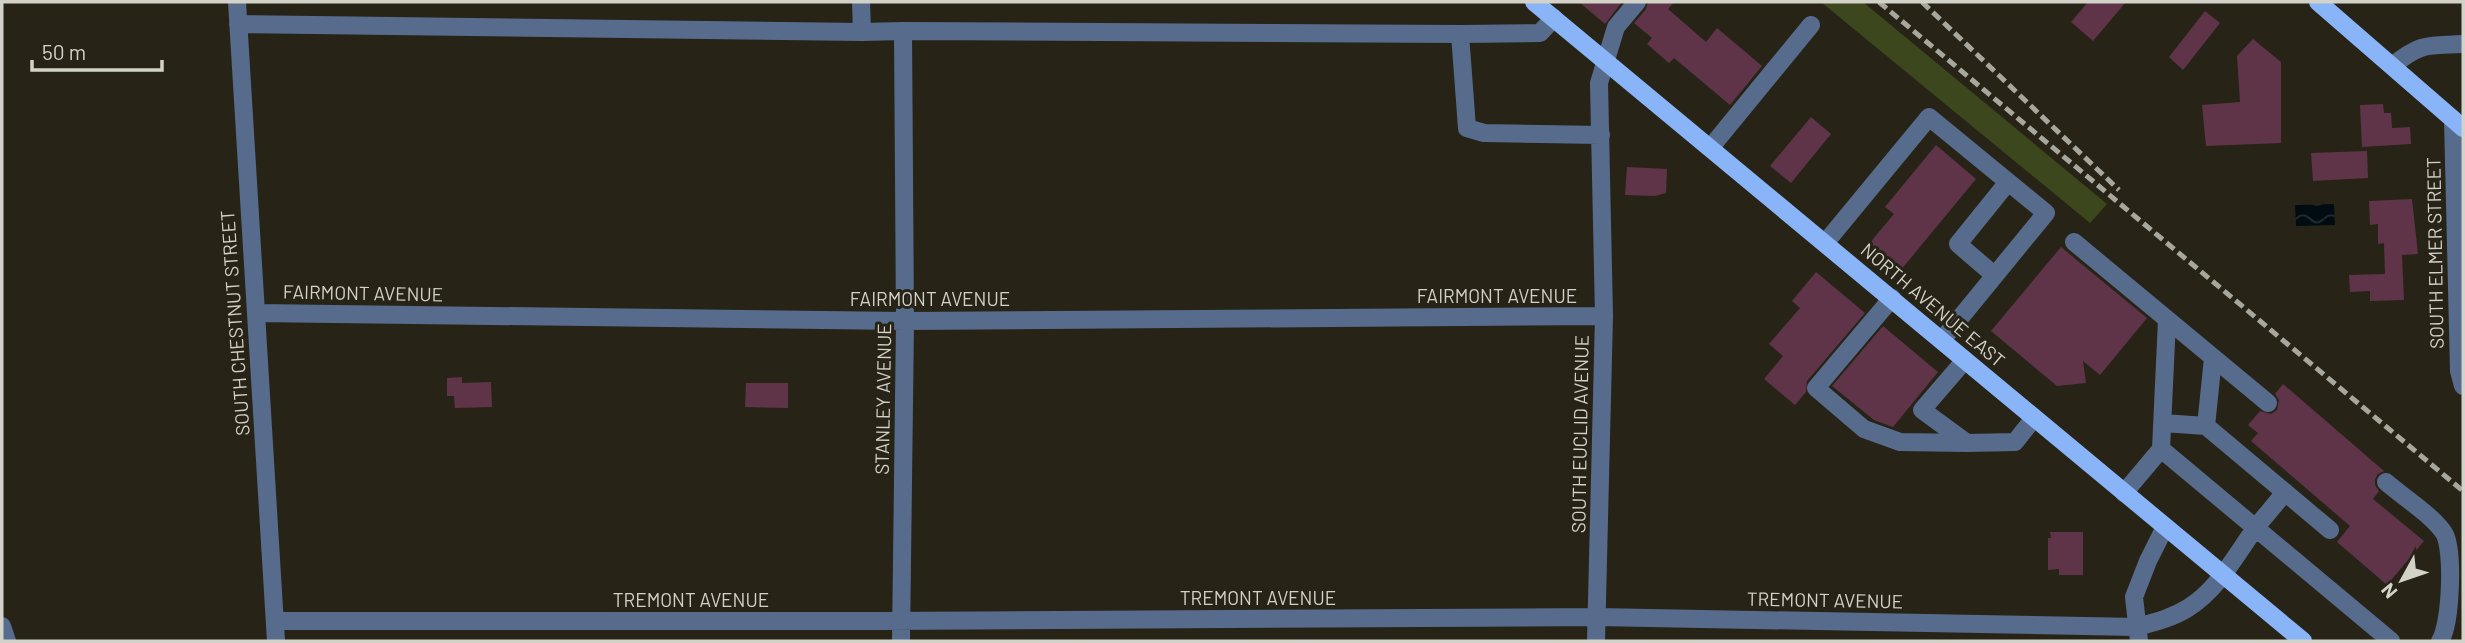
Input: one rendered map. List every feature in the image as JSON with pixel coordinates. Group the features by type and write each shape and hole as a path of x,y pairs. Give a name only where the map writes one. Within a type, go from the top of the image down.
{"main road":[{"path":"2318,2 2458,123"},
{"name":"NORTH AVENUE EAST","path":"1548,9 1605,61 2304,641"}],"street":[{"name":"SOUTH CHESTNUT STREET","path":"237,2 276,641"},
{"path":"862,2 862,32"},
{"name":"SOUTH EUCLID AVENUE","path":"1597,641 1604,316 1599,83 1616,27 1637,2"},
{"path":"238,24 862,32 902,30 1460,34 1540,33 1548,9"},
{"path":"1711,147 1811,25"},
{"name":"STANLEY AVENUE","path":"901,641 905,321 902,30"},
{"path":"1460,34 1467,128 1484,134 1601,135"},
{"path":"2392,66 2422,46 2463,44"},
{"path":"1826,242 1929,117 2046,213 1942,340"},
{"name":"SOUTH ELMER STREET","path":"2458,123 2459,371 2463,386"},
{"path":"1994,275 1958,244 2008,182"},
{"path":"2074,242 2268,403"},
{"path":"1892,298 1816,388 1864,429 1900,442 2015,442 2034,418"},
{"name":"FAIRMONT AVENUE","path":"256,313 905,321 1604,316"},
{"path":"2124,493 2161,449 2167,320"},
{"path":"2206,426 2213,358"},
{"path":"1965,360 1922,410 1967,443"},
{"path":"2163,423 2206,426 2329,530"},
{"path":"2161,449 2391,641"},
{"path":"2386,482 2439,527 2446,537 2450,600 2445,634 2440,641"},
{"name":"TREMONT AVENUE","path":"275,621 1597,617 2138,634 2188,608 2208,592 2224,575 2255,528 2285,492"},
{"path":"2138,634 2134,597 2140,578 2165,527"},
{"path":"2,626 7,641"}],"green space":[{"path":"1821,2 1863,2 2107,204 2090,223"}],"water":[{"path":"2334,204 2335,225 2296,226 2295,205"}],"building":[{"path":"1579,2 1622,2 1605,24"},
{"path":"1648,2 1674,2 1668,9 1706,42 1717,28 1762,66 1730,105 1674,58 1669,63 1647,44 1652,38 1634,23 1646,9"},
{"path":"2088,2 2126,2 2093,41 2071,22"},
{"path":"2205,11 2220,23 2183,70 2169,57"},
{"path":"2253,39 2281,62 2281,143 2206,146 2202,105 2240,102 2237,56"},
{"path":"2383,104 2384,113 2391,113 2392,128 2410,127 2411,144 2362,147 2360,105"},
{"path":"1811,117 1831,134 1791,183 1770,166"},
{"path":"1936,145 1976,179 1900,271 1868,245 1894,214 1885,207"},
{"path":"2367,151 2368,178 2313,181 2311,153"},
{"path":"1627,167 1667,169 1666,193 1655,196 1625,195"},
{"path":"2412,199 2418,254 2402,255 2404,300 2370,301 2370,291 2350,292 2349,275 2385,274 2384,243 2378,244 2378,224 2370,225 2369,201"},
{"path":"2061,247 2147,318 2100,375 2083,361 2086,383 2057,386 1991,331"},
{"path":"1816,272 1865,313 1807,381 1806,392 1795,405 1764,379 1783,356 1769,344 1800,308 1792,301"},
{"path":"1883,326 1938,372 1893,427 1874,420 1832,386"},
{"path":"462,377 462,383 491,382 492,407 455,408 454,396 447,396 447,378"},
{"path":"746,383 788,383 788,408 745,407"},
{"path":"2283,384 2384,471 2375,479 2379,491 2373,499 2424,541 2387,585 2337,542 2350,526 2251,441 2258,433 2248,425 2260,411 2271,414 2277,410 2279,400 2275,394"},
{"path":"2050,532 2083,532 2083,575 2059,575 2059,569 2048,570"}],"railway":[{"path":"1879,2 2463,491"},
{"path":"1922,2 2119,190"}]}
